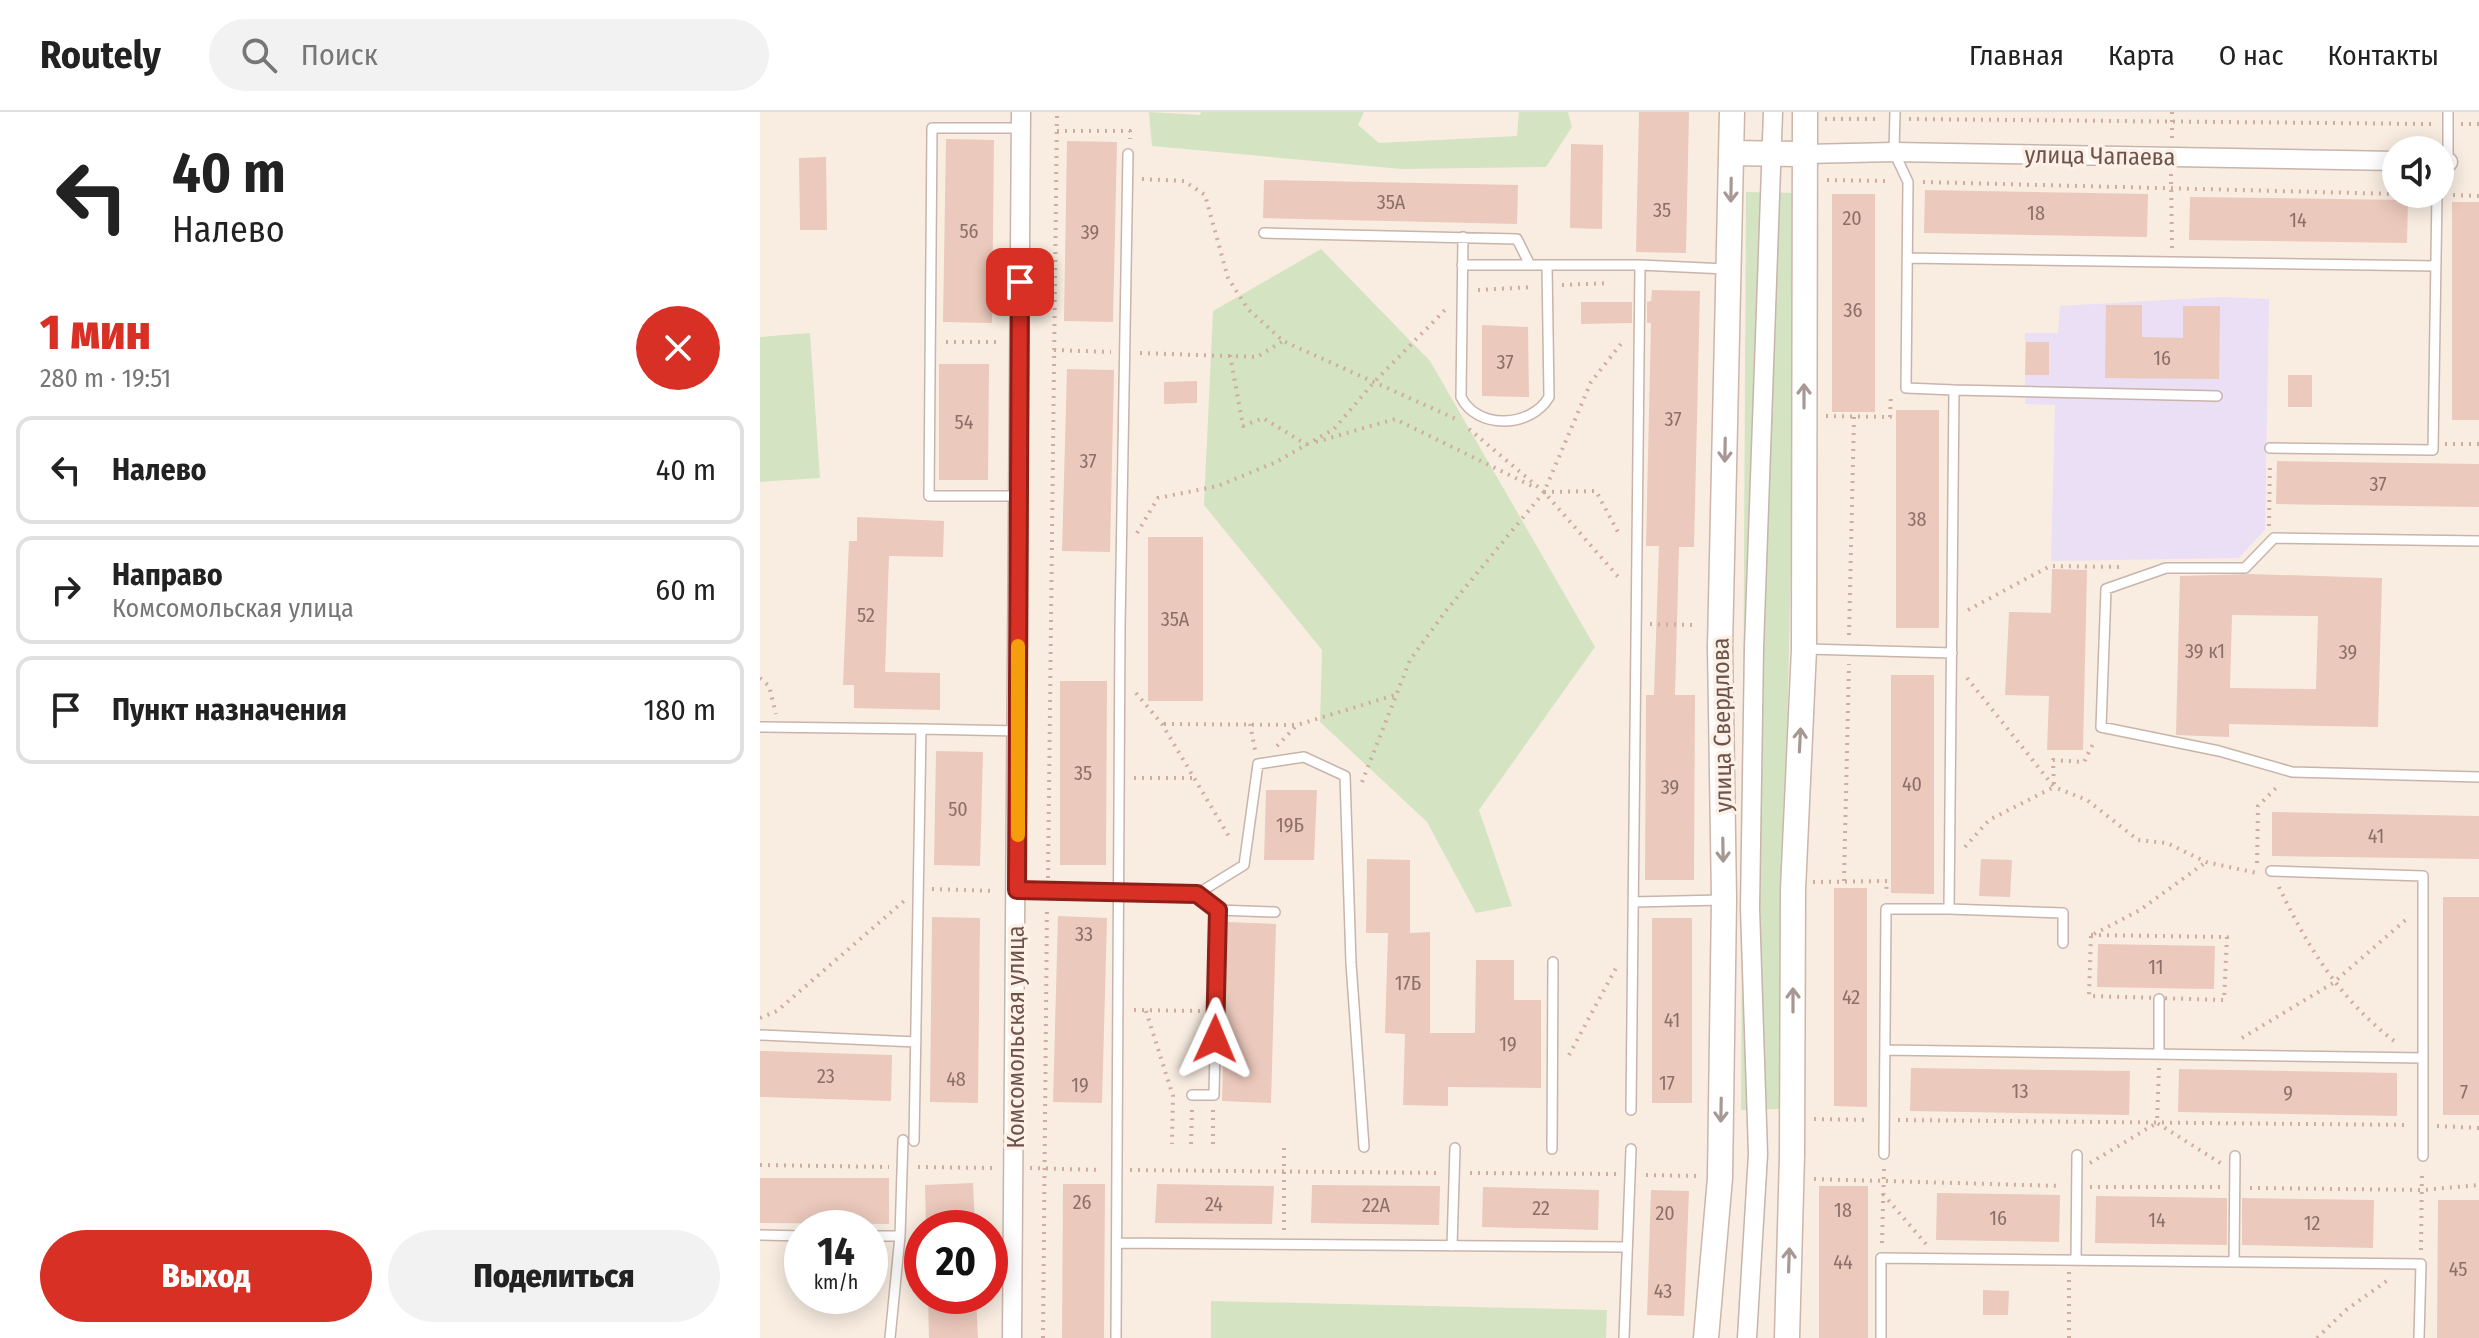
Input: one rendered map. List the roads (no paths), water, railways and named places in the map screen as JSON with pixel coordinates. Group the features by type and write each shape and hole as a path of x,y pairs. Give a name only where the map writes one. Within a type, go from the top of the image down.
{"street":[{"name":"улица Свердлова","path":"1706,1338 1720,1178 1724,899 1720,647 1732,112"},
{"path":"1747,1338 1758,1154 1750,908 1754,648 1773,112"},
{"path":"1787,1338 1793,890 1804,649 1805,154 1812,116"},
{"name":"Комсомольская улица","path":"1012,1338 1021,120"},
{"name":"улица Чапаева","path":"1805,154 1894,152 2382,161"},
{"path":"1732,153 1805,154"}],"lane":[{"path":"2447,136 2448,112"},
{"path":"1895,115 1894,152 1908,182 1906,388 2217,396"},
{"path":"1019,496 929,496 932,128 1021,120"},
{"path":"1116,1338 1121,567 1128,154"},
{"path":"2270,448 2433,450 2437,208"},
{"path":"1264,233 1517,239 1530,265"},
{"path":"1463,237 1461,397 1468,411 1481,419 1527,419 1542,410 1549,397 1547,265"},
{"path":"1907,258 2436,266"},
{"path":"1462,265 1640,265 1729,269"},
{"path":"1631,1110 1640,265"},
{"path":"1949,909 1954,390"},
{"path":"2479,541 2274,538 2245,568 2166,568 2106,589 2101,727 2219,751 2292,772 2479,777"},
{"path":"1804,649 1952,653"},
{"path":"760,727 1018,731"},
{"path":"914,1141 921,729"},
{"path":"1017,890 1197,894 1244,865 1258,764 1304,757 1345,776 1351,963 1364,1147"},
{"path":"2271,871 2423,876 2423,1156"},
{"path":"1197,894 1218,910 1275,912"},
{"path":"1633,902 1724,899"},
{"path":"1884,1154 1886,909 2063,913 2063,943"},
{"path":"1192,1100 1214,1095 1218,910"},
{"path":"1552,1149 1553,962"},
{"path":"2159,999 2159,1054"},
{"path":"760,1035 916,1042"},
{"path":"1885,1050 2423,1058"},
{"path":"890,1338 900,1236 903,1140"},
{"path":"1452,1246 1455,1148"},
{"path":"1624,1338 1631,1149"},
{"path":"2073,1260 2077,1155"},
{"path":"2234,1262 2235,1156"},
{"path":"760,1235 784,1236"},
{"path":"888,1236 900,1236"},
{"path":"1117,1243 1627,1247"},
{"path":"1881,1338 1881,1258 2415,1264 2419,1338"}]}
